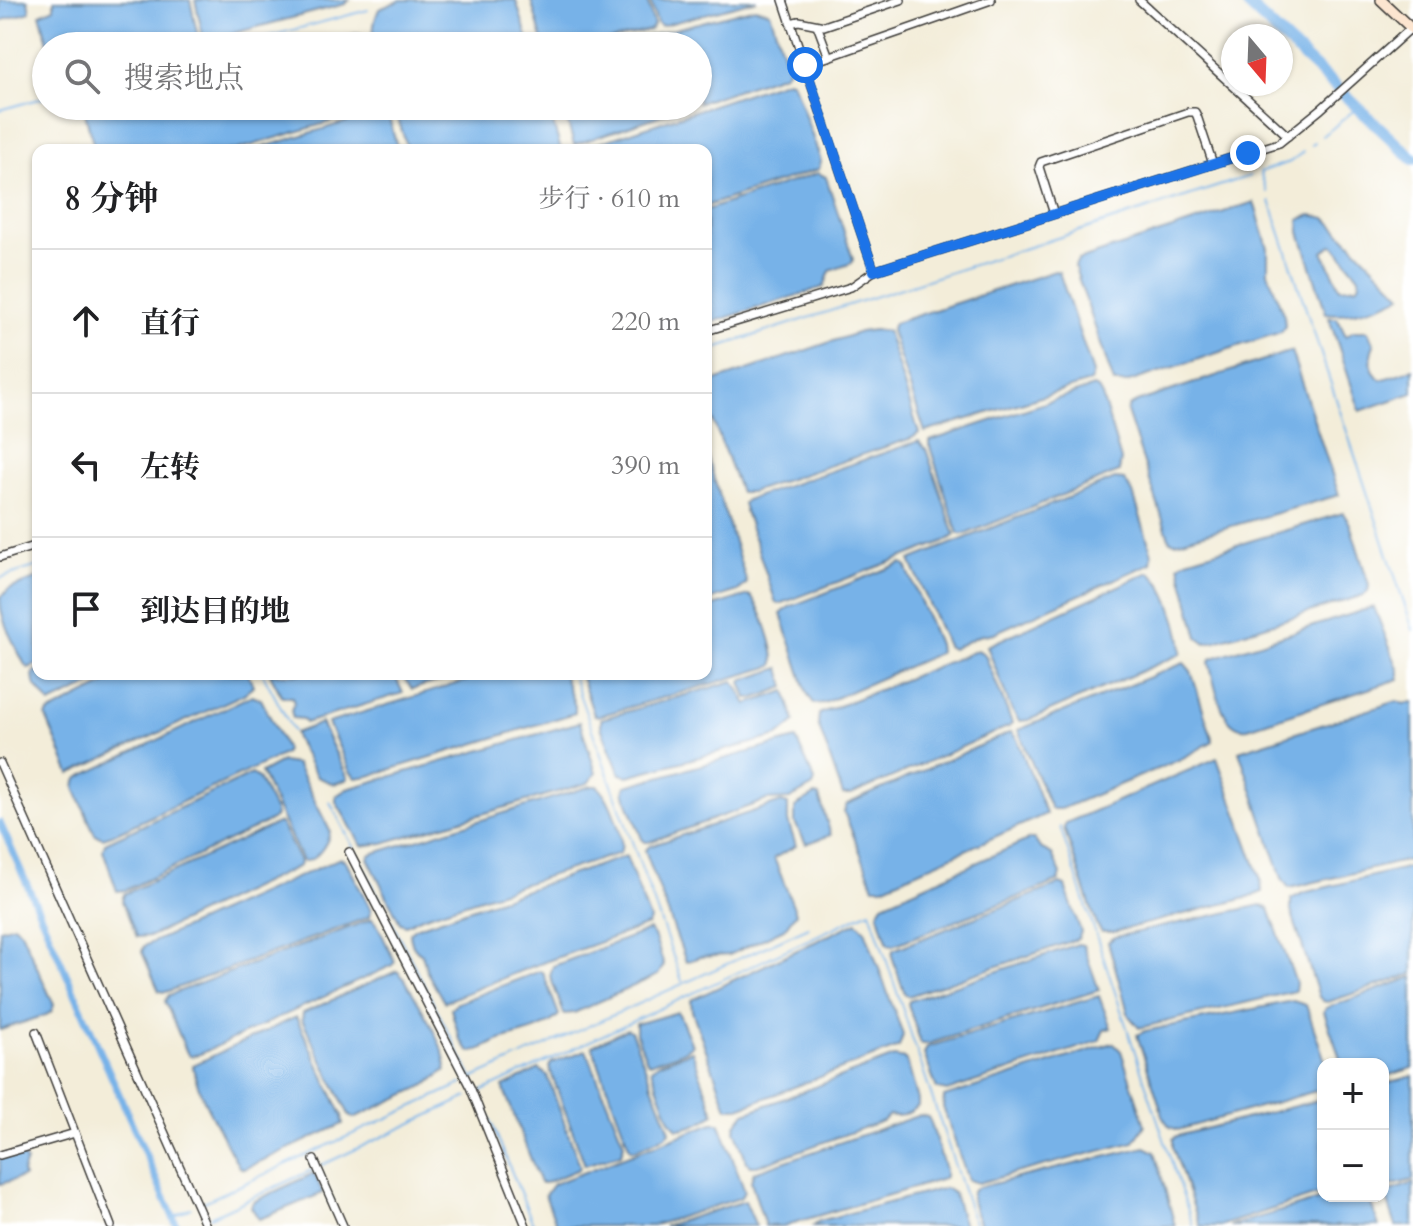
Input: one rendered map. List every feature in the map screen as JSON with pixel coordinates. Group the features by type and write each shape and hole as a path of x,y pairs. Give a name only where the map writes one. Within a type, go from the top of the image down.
{"main road":[{"path":"1381,0 1412,29"}],"street":[{"path":"783,0 874,271"},
{"path":"790,23 799,21 824,26 901,0"},
{"path":"805,65 991,0"},
{"path":"1139,0 1288,136"},
{"path":"817,25 829,57"},
{"path":"712,329 851,287 874,271 1279,143 1412,29"},
{"path":"1054,214 1039,167 1041,162 1188,112 1195,112 1213,164"},
{"path":"0,557 32,547"},
{"path":"0,763 206,1226"},
{"path":"349,852 470,1087 526,1226"},
{"path":"36,1032 111,1226"},
{"path":"0,1155 75,1133"},
{"path":"314,1160 343,1226"}],"water":[{"path":"0,0 28,0 30,12 0,21"},
{"path":"54,0 190,0 197,32 45,32 40,14 54,8"},
{"path":"195,0 349,0 345,4 238,32 202,32"},
{"path":"401,0 516,0 526,32 374,32 379,9"},
{"path":"531,0 647,0 654,25 642,32 540,32"},
{"path":"650,0 757,0 661,26 657,23"},
{"path":"755,8 770,12 788,69 784,74 712,98 712,32 663,32"},
{"path":"791,81 821,161 819,169 712,204 712,144 596,144 668,120 712,120 712,105"},
{"path":"87,120 336,120 256,144 93,144"},
{"path":"352,120 390,120 396,144 274,144"},
{"path":"398,120 552,120 559,144 406,144"},
{"path":"567,120 647,120 577,144 574,144"},
{"path":"818,173 826,177 852,263 830,271 824,287 712,322 712,208"},
{"path":"1254,202 1268,248 1268,272 1284,316 1285,326 1281,332 1126,383 1114,383 1077,274 1075,266 1078,260"},
{"path":"1311,215 1326,218 1402,295 1365,310 1326,313 1299,220","holes":["1331,245 1359,277 1358,286 1340,288 1323,252"]},
{"path":"1059,272 1093,373 1090,382 925,432 891,331 894,323"},
{"path":"1329,318 1337,318 1346,336 1353,331 1368,331 1374,345 1372,364 1381,380 1413,369 1413,393 1360,411"},
{"path":"887,331 919,433 751,492 740,492 712,418 712,382 860,332"},
{"path":"1291,351 1339,495 1176,542 1170,541 1127,412 1129,406"},
{"path":"1093,387 1102,396 1121,460 1119,472 966,534 958,534 930,441"},
{"path":"919,441 926,449 955,535 776,603 743,503"},
{"path":"712,472 747,583 738,591 712,599"},
{"path":"1115,479 1124,480 1133,493 1152,554 1151,563 994,633 978,636 952,649 947,646 910,560"},
{"path":"1343,513 1350,524 1369,585 1364,595 1216,641 1206,643 1198,637 1179,565"},
{"path":"902,563 906,566 939,653 824,703 814,704 807,693 781,614 789,607"},
{"path":"1149,572 1161,585 1172,609 1180,635 1181,654 1029,720 1019,721 1011,709 987,646"},
{"path":"32,580 32,666 28,668 5,624 0,598 9,589"},
{"path":"749,595 767,629 773,651 773,666 594,715 582,680 712,680 712,606"},
{"path":"1374,607 1399,671 1399,679 1248,728 1231,723 1217,693 1209,662 1212,658"},
{"path":"978,650 985,655 1012,723 1010,726 851,795 843,795 818,724 819,714"},
{"path":"1184,663 1191,671 1213,741 1181,759 1061,809 1051,809 1018,730"},
{"path":"780,668 785,687 747,698 741,682"},
{"path":"34,680 102,680 50,704"},
{"path":"113,680 250,680 253,686 244,694 70,774 46,717 48,713"},
{"path":"273,680 397,680 403,693 305,723 303,719 293,718 292,697 282,697"},
{"path":"405,680 443,680 412,689"},
{"path":"468,680 565,680 575,706 575,713 356,778 350,772 328,723"},
{"path":"734,681 747,704 786,691 795,722 778,736 628,776 620,774 601,727 601,719"},
{"path":"252,695 261,699 284,745 284,754 112,835 103,838 95,835 75,788 80,777"},
{"path":"1397,701 1404,704 1413,702 1413,859 1289,888 1282,878 1239,751"},
{"path":"580,722 596,773 588,783 383,843 362,846 336,802 336,796 347,789"},
{"path":"321,723 348,778 334,784 317,777 296,739 295,733"},
{"path":"1011,732 1017,739 1046,814 883,887 874,887 844,812 847,804"},
{"path":"796,739 815,781 813,786 790,799 767,800 649,842 642,839 624,792 626,786"},
{"path":"1217,758 1261,880 1262,892 1114,932 1102,932 1064,828 1066,823"},
{"path":"281,762 296,764 330,831 320,851 307,861 302,861 261,773"},
{"path":"252,774 258,778 275,811 276,816 272,820 126,890 117,891 103,850 105,843"},
{"path":"597,786 602,791 611,808 621,838 620,853 422,917 406,925 400,923 368,858 371,854"},
{"path":"815,795 819,796 831,835 806,844 795,823 795,807"},
{"path":"781,802 788,804 788,821 796,846 774,858 796,913 784,929 729,955 700,957 686,962 645,850"},
{"path":"278,823 300,862 299,866 151,936 137,937 122,901 124,894"},
{"path":"1030,839 1052,854 1061,874 1059,881 894,945 888,944 878,912 883,904"},
{"path":"626,856 650,920 648,925 444,1002 427,972 422,954 413,945 410,932"},
{"path":"340,858 346,861 371,910 369,917 166,992 159,991 142,952 144,946"},
{"path":"1413,866 1413,974 1323,1001 1319,997 1291,911 1291,899 1303,893"},
{"path":"1060,884 1065,886 1081,932 1078,939 905,995 892,956 893,950"},
{"path":"1261,905 1269,909 1296,983 1295,991 1139,1028 1129,1016 1108,942 1115,937"},
{"path":"372,919 395,962 391,966 200,1054 191,1056 187,1053 165,1001 169,995"},
{"path":"857,922 865,930 903,1035 899,1047 739,1108 727,1108 692,1011 691,1000"},
{"path":"14,925 21,931 54,1005 46,1015 0,1030 0,929"},
{"path":"649,930 664,965 658,975 574,1013 564,1014 550,976 553,966"},
{"path":"1078,944 1083,945 1099,990 921,1044 909,1001"},
{"path":"397,971 405,979 436,1036 446,1070 426,1085 354,1118 350,1117 302,1020 303,1013"},
{"path":"540,971 559,1015 538,1028 470,1052 460,1040 451,1009 457,1003"},
{"path":"1413,977 1413,1068 1389,1075 1389,1058 1340,1058 1324,1012 1326,1008"},
{"path":"1099,996 1111,1028 1104,1030 1099,1041 947,1091 937,1089 924,1054 927,1047"},
{"path":"1293,1001 1306,1005 1324,1058 1317,1058 1317,1091 1178,1130 1170,1127 1164,1119 1137,1035"},
{"path":"678,1012 692,1045 678,1054 650,1063 636,1034 636,1024"},
{"path":"296,1017 342,1115 343,1124 244,1169 239,1167 212,1116 199,1089 193,1065"},
{"path":"627,1029 631,1031 670,1131 666,1136 635,1150 630,1149 592,1046"},
{"path":"1113,1043 1121,1051 1145,1125 1134,1142 978,1183 968,1180 943,1107 944,1097"},
{"path":"586,1050 624,1144 621,1154 585,1165 549,1067 551,1063"},
{"path":"692,1051 714,1113 697,1124 677,1129 670,1120 651,1069"},
{"path":"894,1057 905,1059 908,1065 918,1100 915,1109 900,1116 889,1115 883,1121 757,1166 747,1162 735,1130 745,1113"},
{"path":"539,1069 547,1075 580,1166 545,1183 540,1183 503,1087"},
{"path":"1413,1076 1413,1180 1389,1186 1389,1130 1389,1082"},
{"path":"1317,1101 1317,1195 1220,1226 1200,1226 1173,1148 1173,1139"},
{"path":"920,1115 928,1117 931,1123 945,1177 783,1226 765,1226 751,1181 754,1172"},
{"path":"719,1123 721,1127 745,1192 740,1198 652,1226 557,1226 545,1195 553,1184"},
{"path":"1145,1147 1155,1152 1175,1226 980,1226 971,1198 976,1188"},
{"path":"20,1152 26,1161 22,1173 24,1177 0,1184 0,1158"},
{"path":"314,1173 323,1193 259,1219 251,1207 253,1202"},
{"path":"1413,1183 1413,1226 1396,1226 1388,1202 1389,1192"},
{"path":"945,1188 954,1194 964,1226 812,1226 819,1221"},
{"path":"1317,1200 1370,1202 1379,1226 1230,1226"},
{"path":"745,1201 756,1226 664,1226"}],"waterway":[{"path":"1243,0 1413,159"},
{"path":"285,32 368,10"},
{"path":"0,110 32,101"},
{"path":"1323,136 1358,107"},
{"path":"1312,145 1315,142"},
{"path":"1267,192 1260,172 1290,162 1303,152"},
{"path":"712,349 1250,176"},
{"path":"1270,201 1413,630"},
{"path":"0,578 32,568"},
{"path":"266,680 293,731"},
{"path":"574,680 682,981"},
{"path":"330,802 473,1080"},
{"path":"0,823 177,1226"},
{"path":"1060,827 1193,1226"},
{"path":"478,1093 870,911 975,1226"},
{"path":"471,1079 809,927"},
{"path":"202,1203 462,1084"},
{"path":"478,1090 534,1226"},
{"path":"322,1165 468,1097"},
{"path":"210,1217 312,1170"},
{"path":"173,1217 191,1208"}],"route":[{"path":"805,65 874,271 1248,153"}]}
